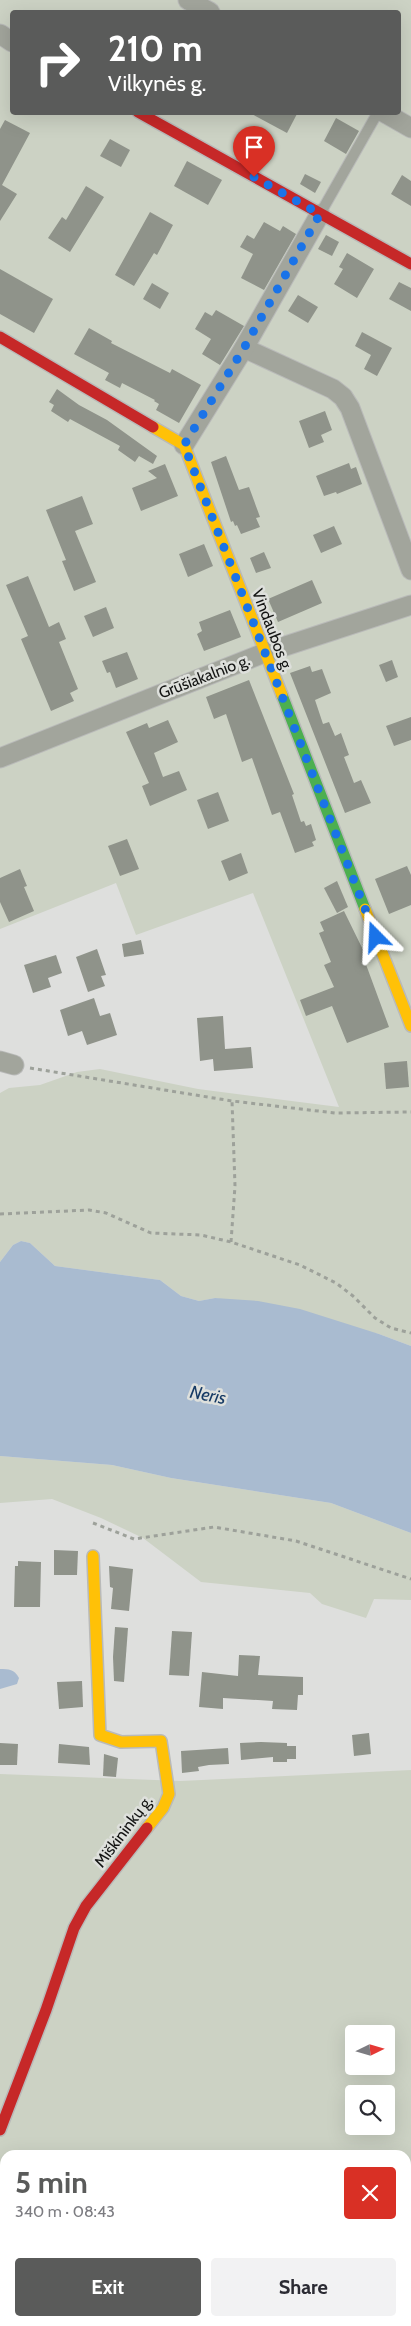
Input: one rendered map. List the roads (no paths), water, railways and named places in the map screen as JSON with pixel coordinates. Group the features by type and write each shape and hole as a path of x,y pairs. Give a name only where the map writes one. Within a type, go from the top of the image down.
{"street":[{"path":"188,0 206,10"},
{"path":"143,115 411,264"},
{"path":"388,115 411,128"},
{"path":"0,337 184,445 244,348 320,214"},
{"path":"244,348 333,389 343,397 350,408 411,570"},
{"name":"Vindaubos g.","path":"184,445 411,1026"},
{"name":"Grūšiakalnio g.","path":"0,758 264,653 411,605"},
{"name":"Miškininkų g.","path":"0,2130 46,2010 74,1928 86,1906 163,1808 169,1794 161,1741 141,1743 108,1740 100,1735 93,1556"}],"lane":[{"path":"320,214 376,115"}],"water":[{"name":"Neris","path":"21,1241 30,1243 55,1266 160,1280 181,1296 199,1301 215,1298 258,1301 300,1309 411,1346 411,1533 331,1503 171,1478 112,1465 0,1456 0,1262 13,1245"},
{"path":"0,1669 13,1671 19,1678 17,1684 0,1689"}]}
